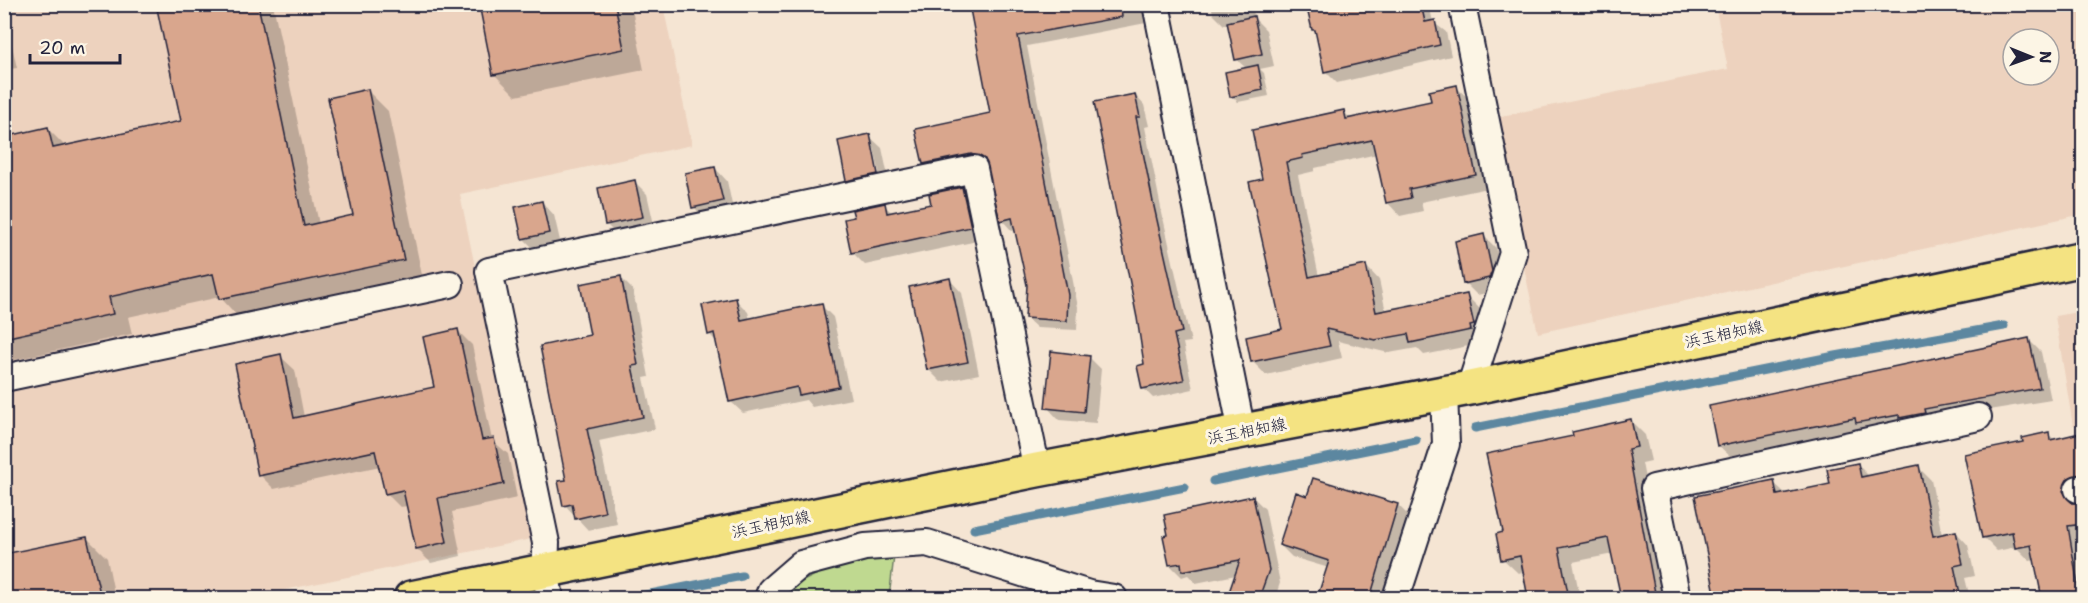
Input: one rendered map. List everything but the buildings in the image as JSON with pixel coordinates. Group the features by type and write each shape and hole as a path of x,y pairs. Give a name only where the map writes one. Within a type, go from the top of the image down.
{"main road":[{"name":"浜玉相知線","path":"411,598 548,584 1037,470 1457,391 2084,259"}],"street":[{"path":"1156,4 1242,432"},
{"path":"1396,598 1446,444 1457,391 1513,253 1462,4"},
{"path":"548,584 546,543 489,271 974,169 1037,470"},
{"path":"4,378 450,284"},
{"path":"1677,598 1654,488 1978,417"},
{"path":"768,598 771,590 801,564 865,547 927,543 1089,594 1114,598"}],"shaded area":[{"path":"4,5 663,5 692,145 460,194 531,539 246,598 5,598"},
{"path":"1715,5 2083,5 2083,214 1538,333 1492,118 1728,69"},
{"path":"2083,311 2083,424 2073,426 2055,316"}],"green space":[{"path":"894,556 889,598 784,598 793,586 845,560"}],"waterway":[{"path":"1475,428 1830,357 2004,326"},
{"path":"1213,481 1416,440"},
{"path":"974,529 1185,487"},
{"path":"630,598 742,576"}]}
